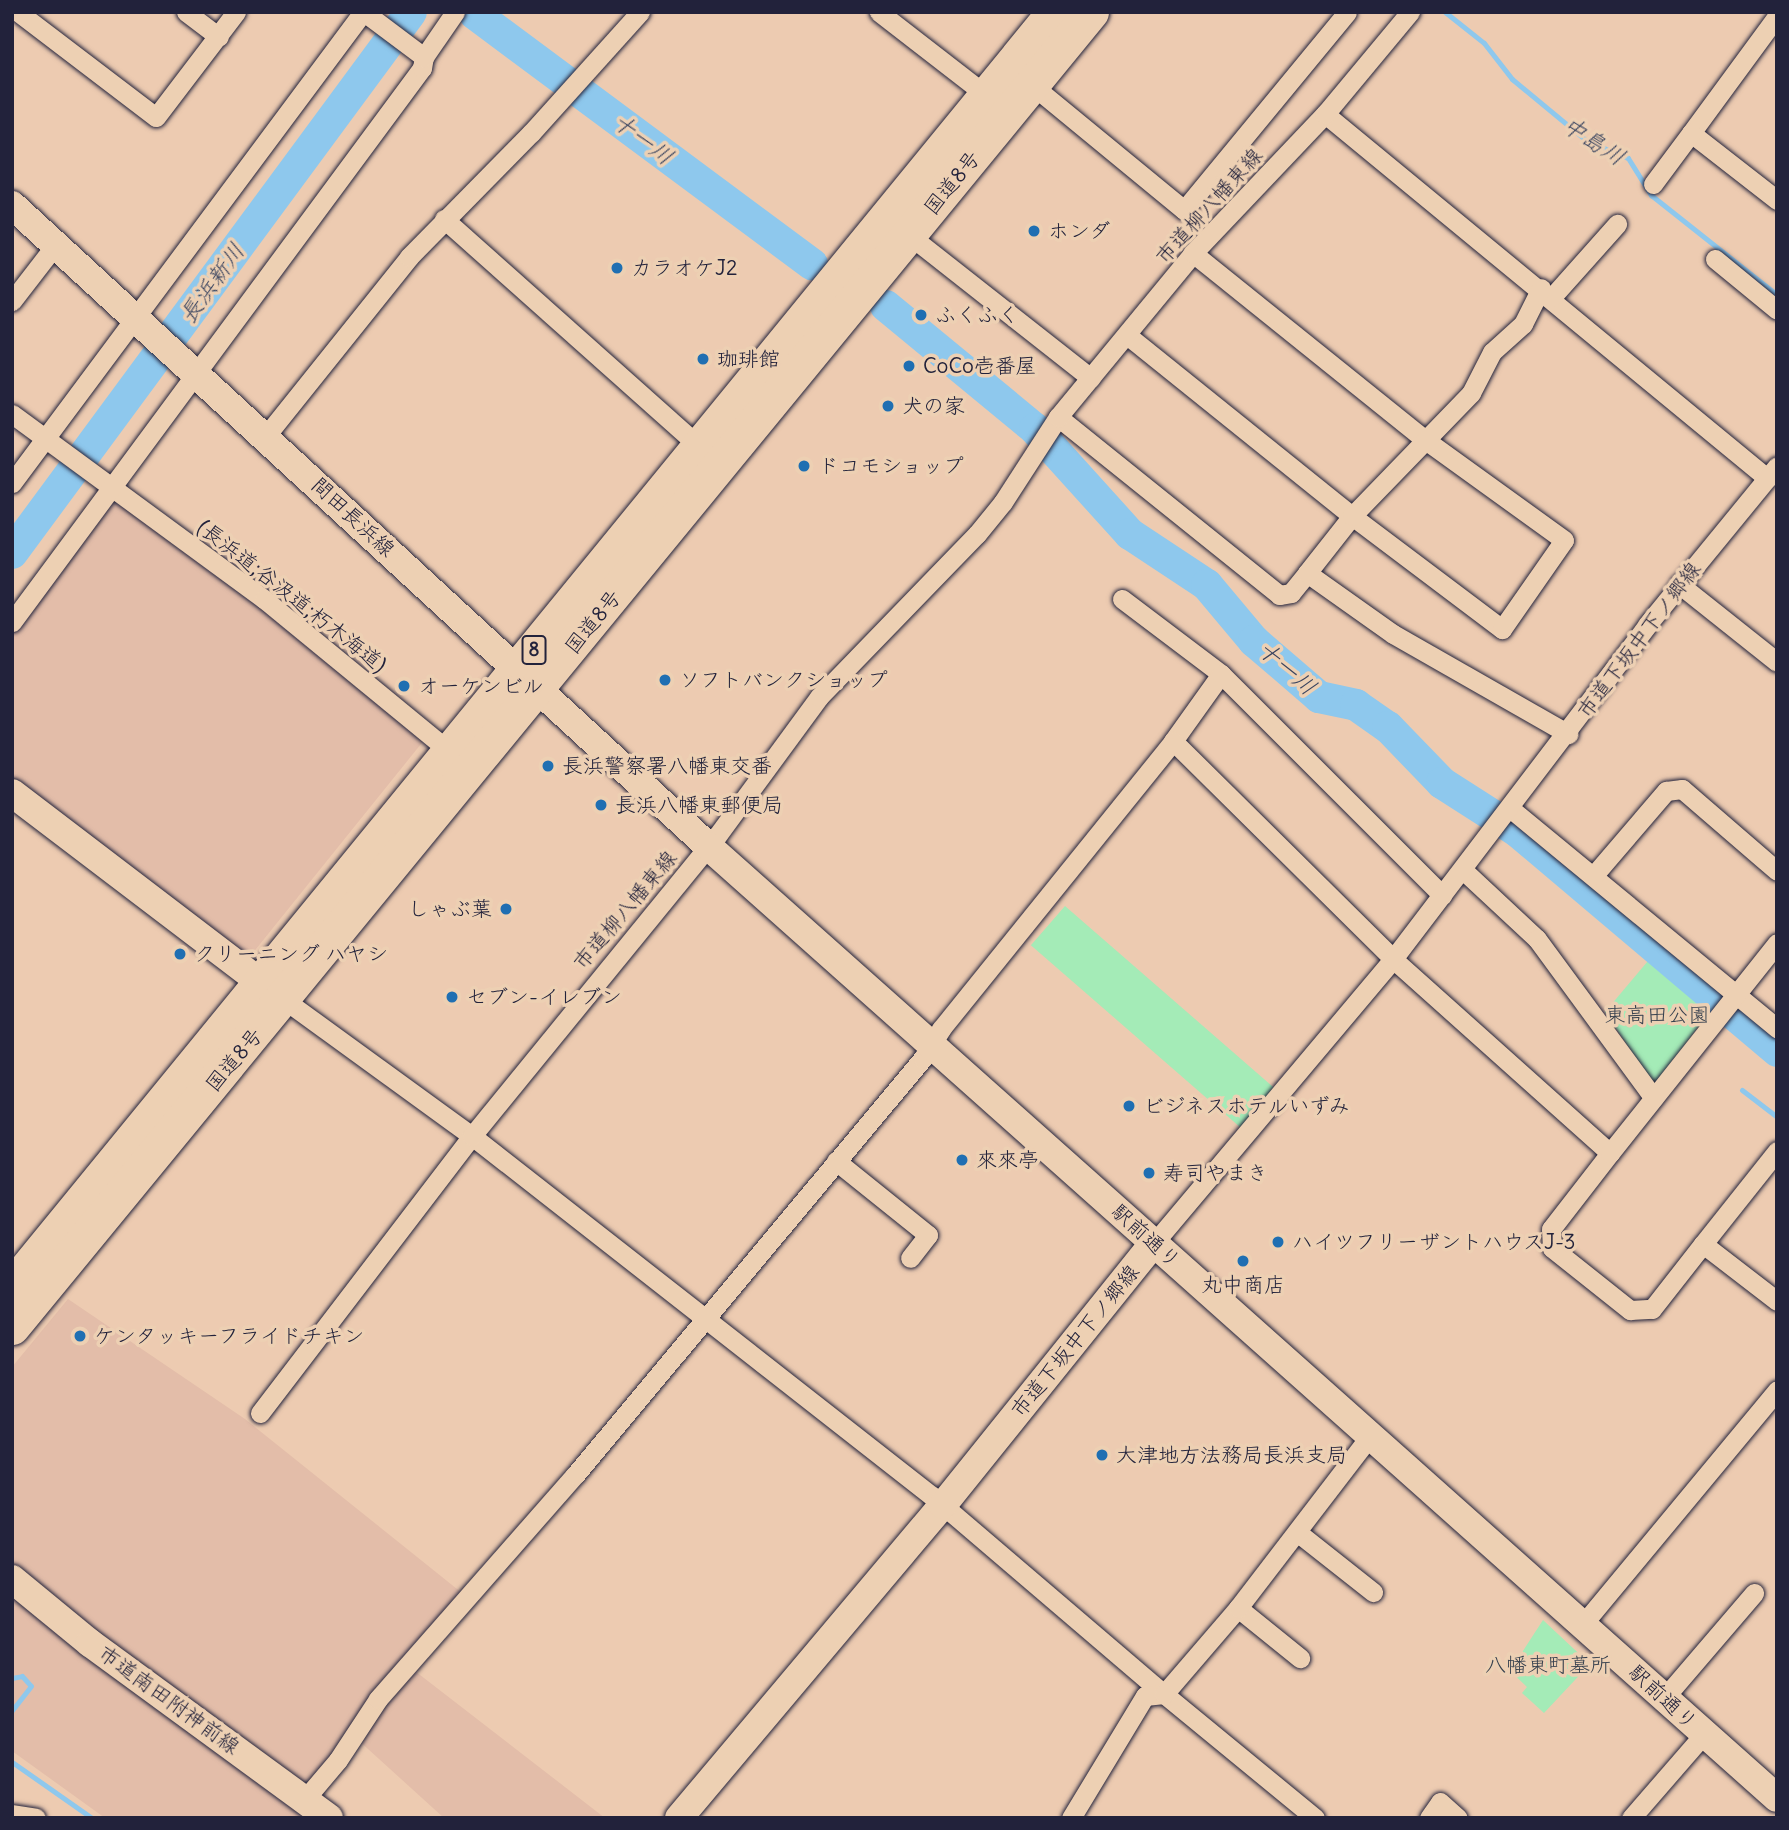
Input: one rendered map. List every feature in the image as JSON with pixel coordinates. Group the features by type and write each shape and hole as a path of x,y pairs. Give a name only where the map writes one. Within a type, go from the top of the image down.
{"highway":[{"name":"国道8号","path":"12,1327 272,991 450,752 528,680 699,446 1054,12"},
{"name":"国道8号","path":"12,1286 272,991 528,680 909,235 1091,12"}],"main road":[{"path":"12,205 140,321"},
{"name":"間田長浜線","path":"140,321 528,680"},
{"name":"駅前通り","path":"528,680 708,846 1777,1798"},
{"path":"12,793 272,991"},
{"name":"市道下坂中下ノ郷線","path":"679,1818 943,1505 1154,1243"},
{"name":"市道南田附神前線","path":"12,1579 90,1643 321,1812"}],"street":[{"path":"186,12 219,37"},
{"path":"23,14 156,117 236,12"},
{"path":"12,622 108,482 422,68 421,54 455,12"},
{"path":"265,437 409,257 640,12"},
{"path":"879,12 986,95"},
{"path":"1032,85 1184,210 1346,12"},
{"name":"市道柳八幡東線","path":"260,1413 472,1136 708,846 820,697 976,534 1058,417 1193,253 1325,114 1410,12"},
{"path":"12,483 50,441 366,14 421,54"},
{"path":"1653,184 1777,16"},
{"path":"1325,114 1772,472"},
{"path":"1691,133 1777,200"},
{"path":"444,219 699,446"},
{"path":"1058,417 1279,594 1291,593 1352,516 1471,393 1489,357 1522,324 1546,292 1616,224"},
{"path":"909,235 1091,378"},
{"path":"12,301 56,244"},
{"path":"1127,335 1352,516 1502,629 1564,540 1424,439 1193,253"},
{"path":"1715,259 1777,310"},
{"name":"(長浜道;谷汲道;朽木海道)","path":"12,414 264,599 450,752"},
{"name":"市道下坂中下ノ郷線","path":"1154,1243 1393,959 1504,818 1679,584 1772,472"},
{"path":"1307,573 1393,634 1568,734"},
{"path":"1679,584 1777,662"},
{"path":"1122,599 1221,674 1442,895"},
{"path":"321,1812 338,1760 378,1699 575,1475 933,1044 941,1029 1173,741 1221,674"},
{"path":"1173,741 1393,959 1610,1153"},
{"path":"1594,875 1665,791 1682,789 1777,871"},
{"path":"1504,818 1594,875 1730,1003 1777,1028"},
{"path":"1463,870 1537,939 1654,1098"},
{"path":"1777,943 1551,1228 1552,1248 1630,1310 1652,1309 1777,1151"},
{"path":"272,991 472,1136 943,1505 1164,1694 1315,1818"},
{"path":"836,1161 928,1235 910,1258"},
{"path":"1703,1244 1777,1301"},
{"path":"1583,1624 1777,1391"},
{"path":"1071,1818 1145,1696 1164,1694 1238,1608 1369,1437"},
{"path":"1297,1532 1373,1592"},
{"path":"1665,1698 1754,1593"},
{"path":"1238,1608 1300,1658"},
{"path":"1631,1818 1704,1734"},
{"path":"1429,1818 1440,1802 1458,1818"},
{"path":"12,1814 36,1818"}],"shaded area":[{"path":"128,502 425,739 252,954 237,953 12,787 12,634 108,505"},
{"path":"68,1299 245,1419 462,1593 402,1661 605,1818 444,1818 357,1739 299,1818 105,1818 12,1751 12,1367"}],"green space":[{"path":"1065,906 1279,1092 1244,1131 1031,945"},
{"name":"東高田公園","path":"1653,955 1714,1006 1654,1085 1605,1012"},
{"name":"八幡東町墓所","path":"1543,1620 1590,1664 1544,1713 1522,1693 1527,1687 1510,1671"}],"waterway":[{"name":"長浜新川","path":"12,553 411,12"},
{"name":"中島川","path":"1445,12 1484,43 1512,79 1587,141 1628,158 1651,195 1777,295"},
{"name":"十一川","path":"475,14 812,264"},
{"name":"十一川","path":"886,306 1035,429 1130,534 1207,585 1254,641 1319,697 1356,705 1388,727 1442,783 1517,831 1777,1051"},
{"path":"1742,1090 1777,1117"},
{"path":"12,1678 22,1676 31,1686 12,1710"},
{"path":"12,1762 92,1818"}],"place":[{"name":"ホンダ","path":"1034,231"},
{"name":"カラオケJ2","path":"617,268"},
{"name":"ふくふく","path":"921,315"},
{"name":"珈琲館","path":"703,359"},
{"name":"CoCo壱番屋","path":"909,366"},
{"name":"犬の家","path":"888,406"},
{"name":"ドコモショップ","path":"804,466"},
{"name":"ソフトバンクショップ","path":"665,680"},
{"name":"オーケンビル","path":"404,686"},
{"name":"長浜警察署八幡東交番","path":"548,766"},
{"name":"長浜八幡東郵便局","path":"601,805"},
{"name":"しゃぶ葉","path":"506,909"},
{"name":"クリーニング ハヤシ","path":"180,954"},
{"name":"セブン-イレブン","path":"452,997"},
{"name":"ビジネスホテルいずみ","path":"1129,1106"},
{"name":"來來亭","path":"962,1160"},
{"name":"寿司やまき","path":"1149,1173"},
{"name":"ハイツフリーザントハウスJ-3","path":"1278,1242"},
{"name":"丸中商店","path":"1243,1261"},
{"name":"ケンタッキーフライドチキン","path":"80,1336"},
{"name":"大津地方法務局長浜支局","path":"1102,1455"}]}
